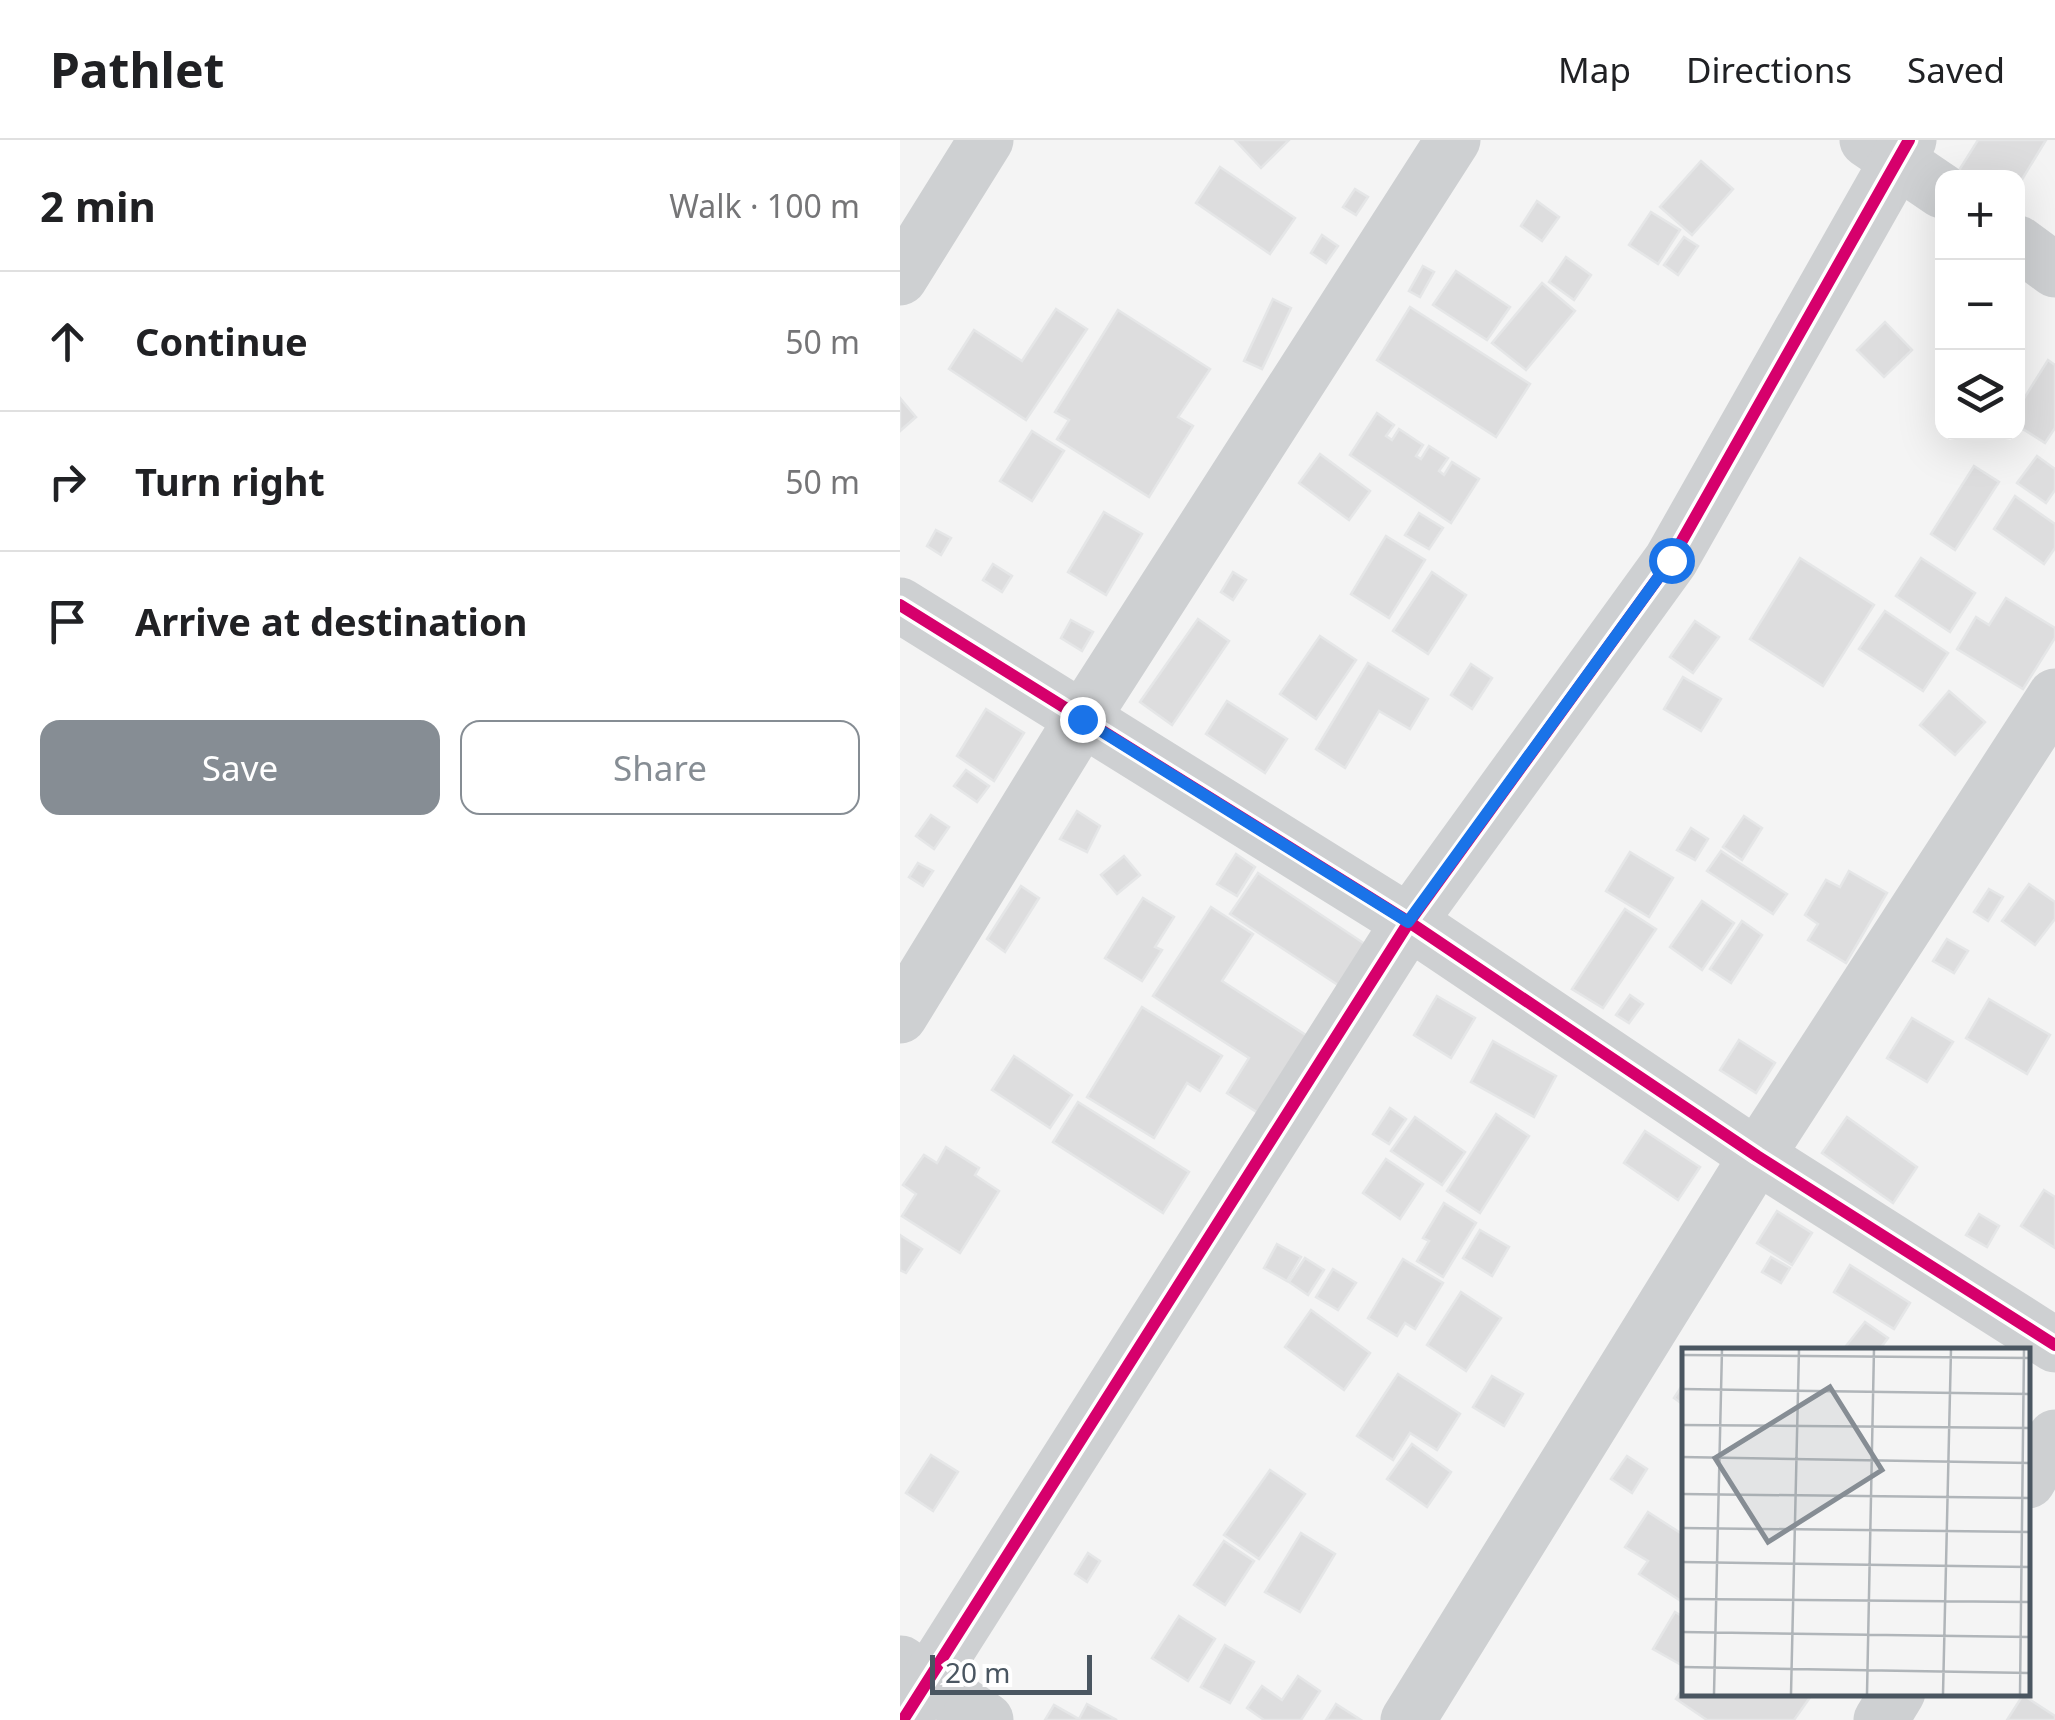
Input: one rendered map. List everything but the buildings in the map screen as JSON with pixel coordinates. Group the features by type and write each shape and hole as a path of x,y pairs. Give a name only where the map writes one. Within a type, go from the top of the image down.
{"street":[{"path":"900,278 986,140"},
{"path":"900,1016 1082,719 1452,140"},
{"path":"986,1720 911,1689 1408,922 1671,560 1891,146 1935,184"},
{"path":"2025,249 2055,270"},
{"path":"900,604 1408,922 1757,1156 2055,1345"},
{"path":"1408,1720 1757,1156 2055,696"},
{"path":"2030,1479 2055,1437"},
{"path":"1881,1720 1896,1695"}],"cycle path":[{"path":"903,1720 1409,922 1671,560 1909,140"},
{"path":"900,605 1409,922 1757,1156 2055,1345"}],"route":[{"path":"1082,719 1408,922 1671,560"}]}
